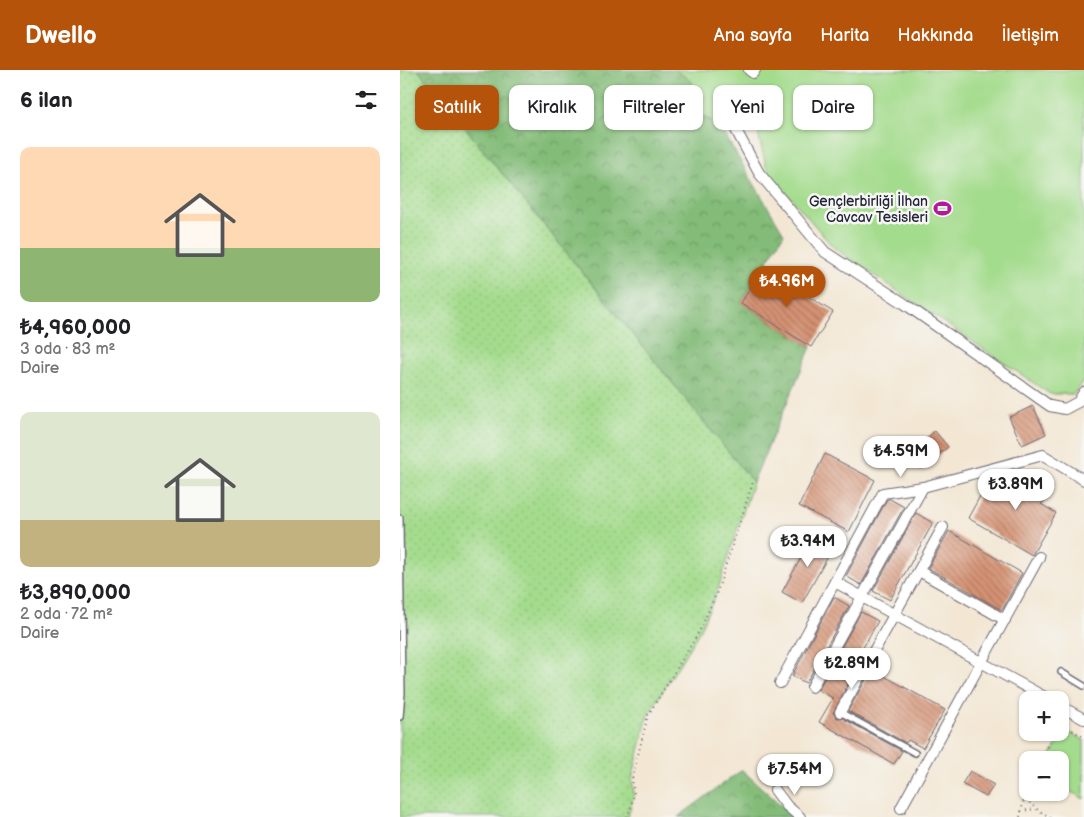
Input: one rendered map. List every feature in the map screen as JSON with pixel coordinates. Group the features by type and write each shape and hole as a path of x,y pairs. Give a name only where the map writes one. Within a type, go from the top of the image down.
{"street":[{"path":"749,70 753,73 755,70"},
{"path":"736,130 759,173 825,252 905,304 1050,406 1065,410 1078,402 1084,392"},
{"path":"780,683 883,493 923,487 1043,455 1084,480"},
{"path":"812,687 923,487"},
{"path":"840,712 943,527"},
{"path":"901,808 1039,557"},
{"path":"919,571 1005,620"},
{"path":"835,582 1034,691"},
{"path":"1069,711 1084,719"},
{"path":"775,790 787,806 800,817"}],"lane":[{"path":"400,518 402,693 400,717"},
{"path":"1061,672 1084,686"},
{"path":"840,712 915,753"}],"path":[{"path":"627,817 634,794 632,779 648,715 699,632 717,592 753,482"},
{"path":"1069,729 1084,737"},
{"path":"1020,817 1023,801"},
{"path":"1027,801 1050,817"},
{"path":"1021,812 1036,809"}],"green space":[{"path":"400,70 418,70 430,85 415,85 415,130 467,130 753,482 717,592 699,632 648,715 632,779 634,794 627,817 400,817"},
{"path":"418,70 675,70 692,82 694,85 604,85 604,130 703,130 703,115 713,121 713,130 722,130 784,234 741,303 811,347 753,482 467,130 499,130 499,85 430,85"},
{"name":"Gençlerbirliği İlhan Cavcav Tesisleri","path":"675,70 1082,70 1084,72 1084,379 1074,394 1050,394 834,248 767,170 757,130 783,130 783,85 713,85 713,122 703,116 703,85 694,85"},
{"path":"1069,732 1084,740 1084,799 1069,791 1069,751 1053,751 1059,741 1069,741"},
{"path":"742,770 794,817 678,817"}],"building":[{"path":"763,268 833,312 811,347 741,303"},
{"path":"1033,406 1046,434 1022,445 1009,417"},
{"path":"935,431 948,447 921,469 908,453"},
{"path":"825,454 875,480 849,532 799,506"},
{"path":"1038,473 1048,477 1053,487 1049,497 1041,504 1056,513 1032,555 968,518 991,476 1021,493 1027,478"},
{"path":"887,499 904,507 861,585 846,576"},
{"path":"916,513 933,523 890,600 873,591"},
{"path":"949,531 1022,573 1002,610 928,568"},
{"path":"815,533 835,544 802,603 782,592"},
{"path":"834,597 849,606 806,683 792,676"},
{"path":"861,612 878,621 856,660 860,662 833,713 837,718 842,718 902,751 894,764 819,722 833,698 818,690"},
{"path":"872,669 945,710 923,748 908,740 906,743 848,711"},
{"path":"970,771 994,785 986,797 962,784"}],"place":[{"name":"Gençlerbirliği İlhan Cavcav Tesisleri","path":"942,209"}]}
